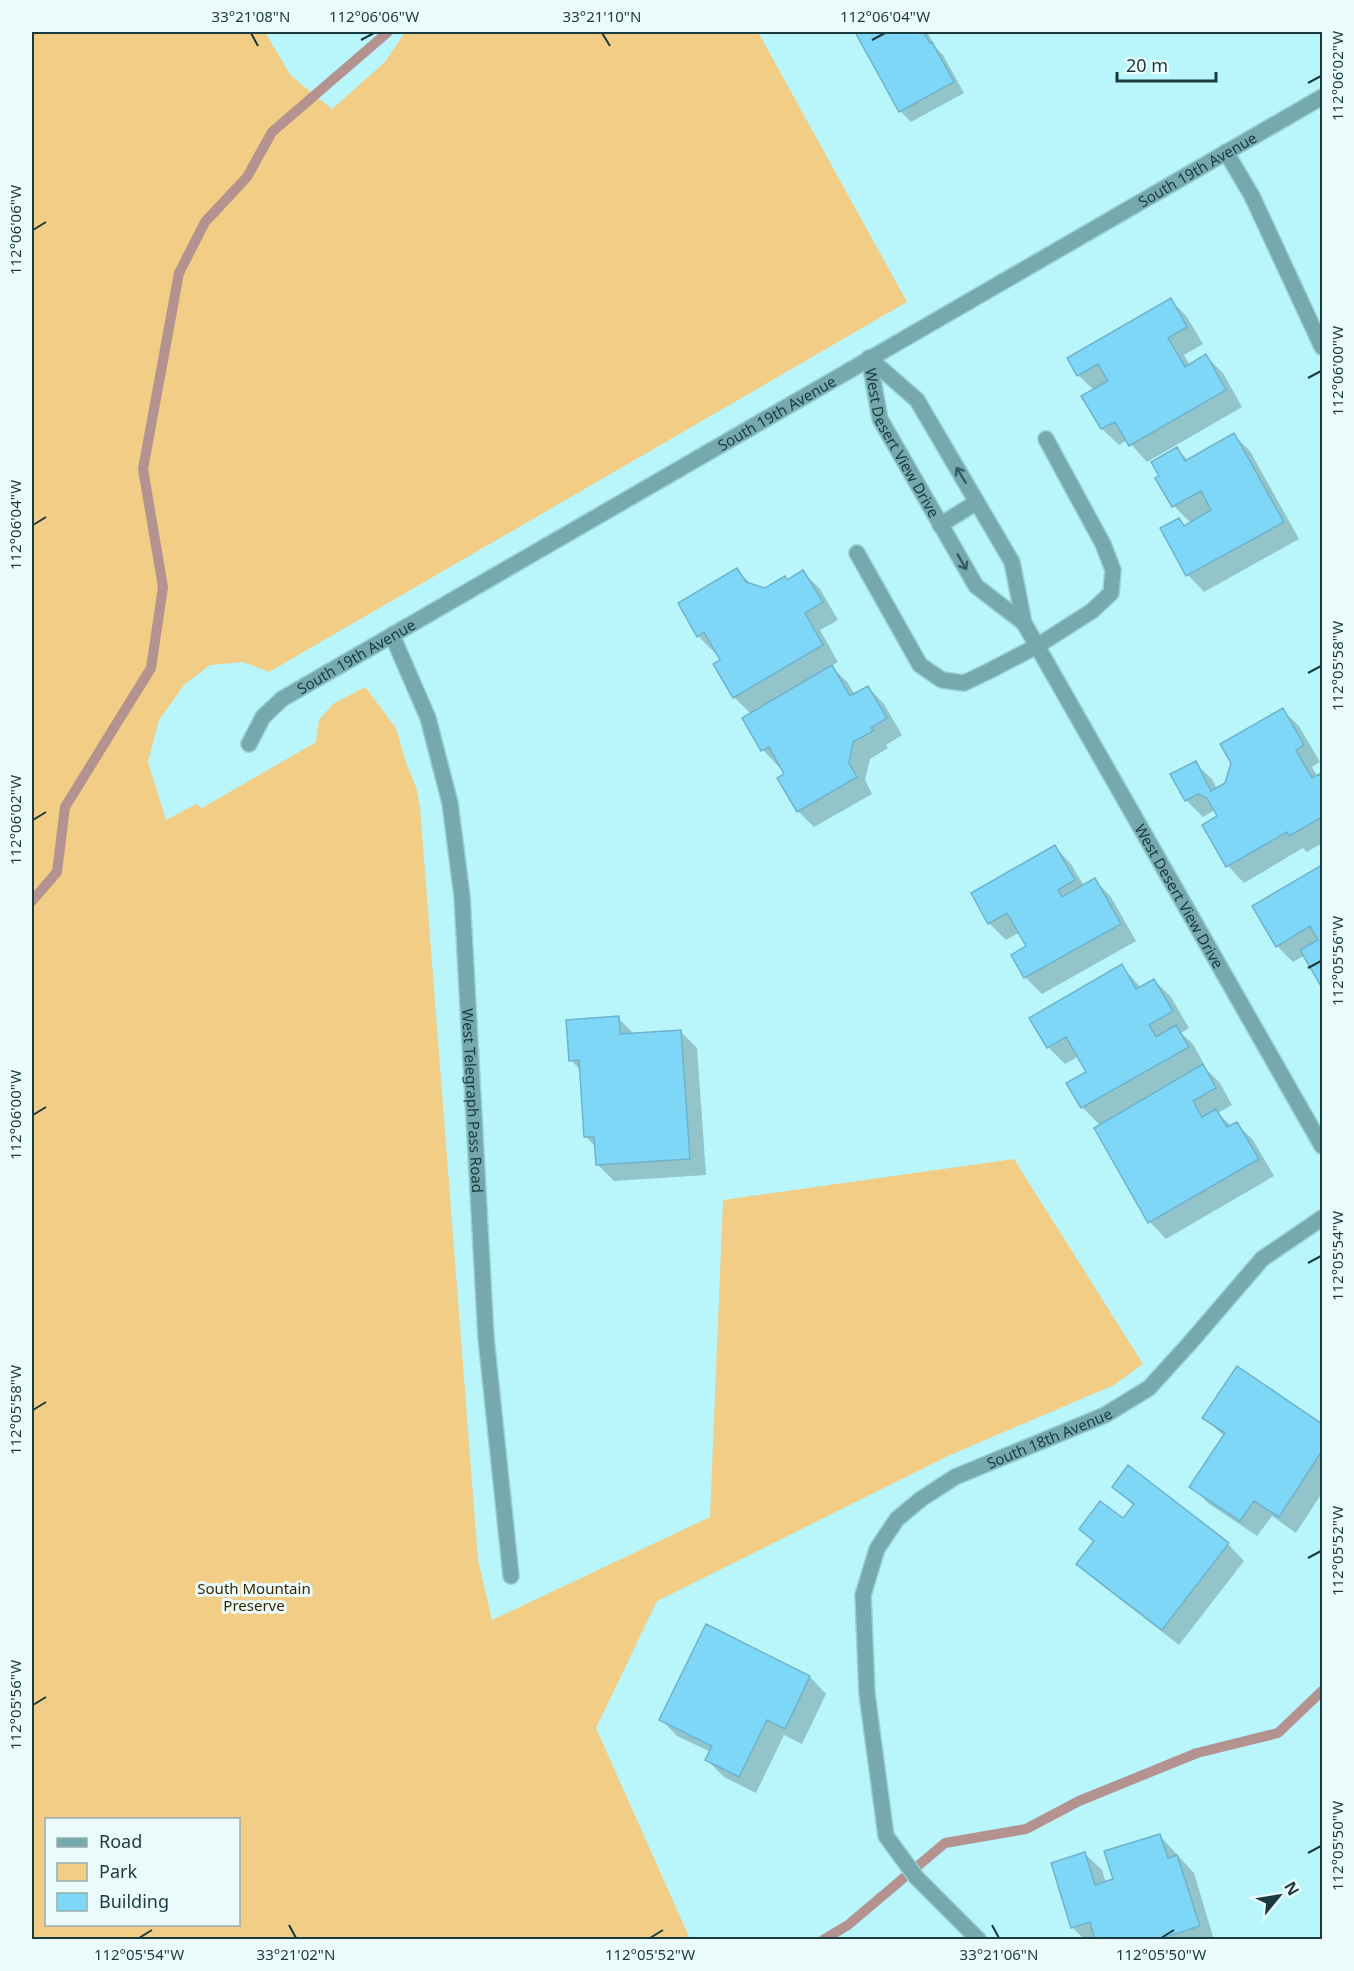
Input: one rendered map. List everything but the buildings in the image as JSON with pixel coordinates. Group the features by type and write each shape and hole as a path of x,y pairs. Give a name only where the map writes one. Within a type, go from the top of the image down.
{"street":[{"name":"South 19th Avenue","path":"249,744 263,717 282,699 1323,97"},
{"path":"1226,152 1252,196 1323,347"},
{"name":"West Desert View Drive","path":"869,358 917,400 1012,562 1024,623 1323,1146"},
{"name":"West Desert View Drive","path":"869,358 880,419 940,525 976,586 1024,623"},
{"path":"857,553 920,666 942,680 964,682 1037,646 1092,611 1111,593 1113,570 1103,544 1046,439"},
{"path":"940,525 977,502"},
{"name":"West Telegraph Pass Road","path":"392,635 428,718 450,803 462,896 486,1338 511,1576"},
{"name":"South 18th Avenue","path":"979,1940 916,1877 886,1836 867,1694 863,1595 877,1549 897,1519 921,1499 955,1477 1105,1415 1149,1388 1262,1259 1323,1218"}],"green space":[{"name":"South Mountain Preserve","path":"32,32 265,32 291,76 332,109 385,62 405,32 758,32 907,302 269,672 243,662 210,665 185,684 159,720 148,762 166,820 196,804 202,808 316,742 319,720 333,704 365,687 396,728 416,787 420,807 478,1560 492,1620 710,1517 723,1200 1014,1159 1143,1364 1114,1385 948,1456 657,1601 596,1728 690,1939 32,1939"}],"waterway":[{"path":"32,901 57,872 65,807 151,668 163,587 143,469 179,273 205,222 247,177 272,132 388,32"},
{"path":"823,1940 848,1925 945,1843 1026,1829 1079,1801 1197,1753 1278,1733 1322,1691"}]}
